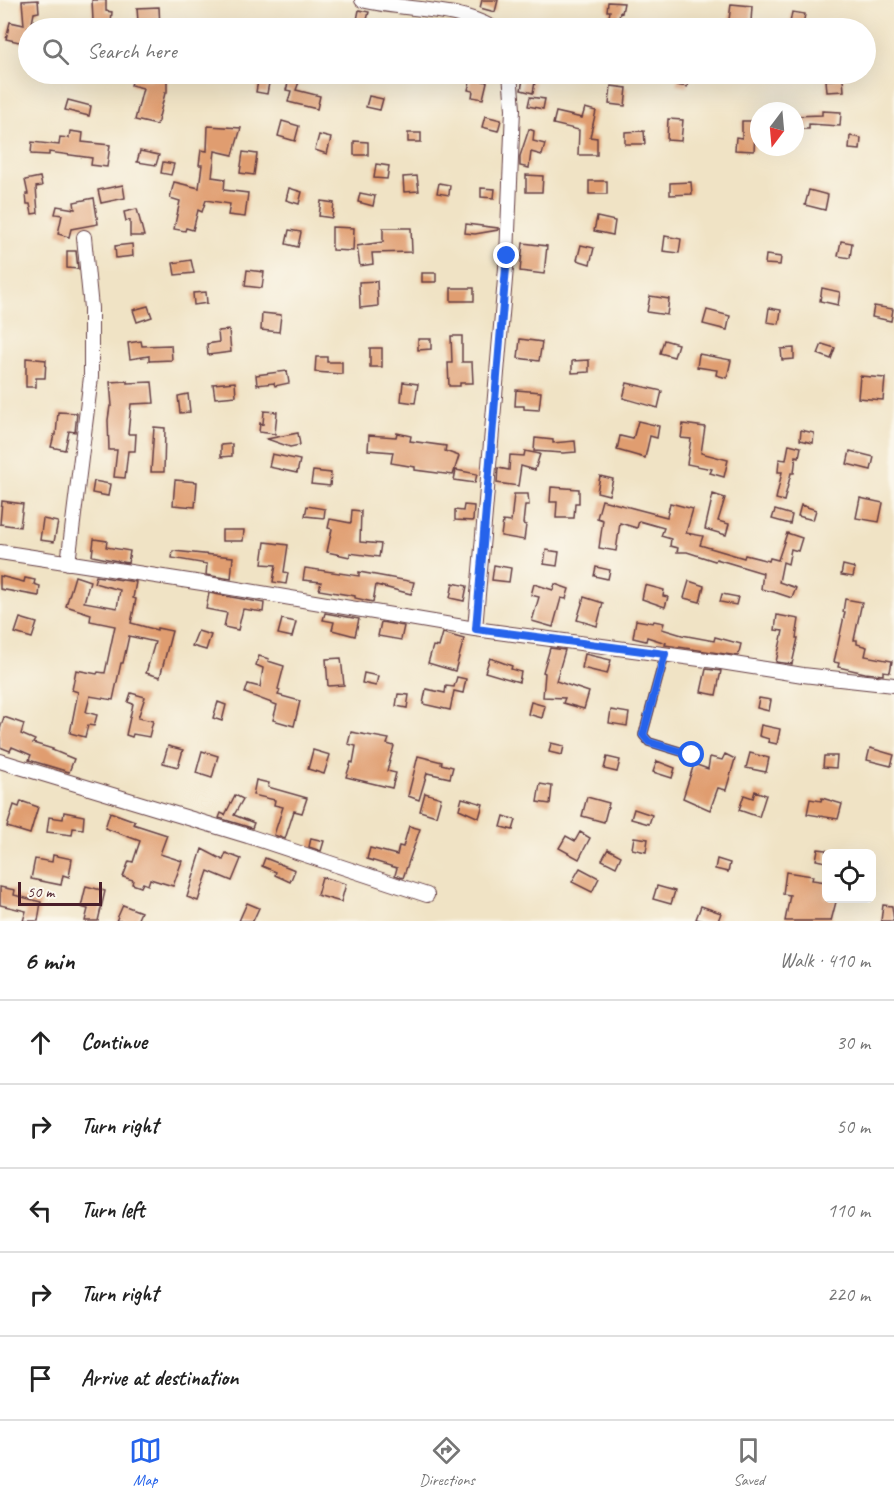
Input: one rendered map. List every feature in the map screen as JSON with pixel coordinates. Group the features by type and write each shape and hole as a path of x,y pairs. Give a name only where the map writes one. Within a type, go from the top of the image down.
{"street":[{"path":"362,0 469,18"},
{"path":"476,629 507,256 513,109 511,84"},
{"path":"68,563 91,377 91,308 84,237"},
{"path":"0,552 476,629 803,675 894,685"},
{"path":"0,761 248,836 427,895"}],"lane":[{"path":"665,654 643,735 649,742 692,755"}],"building":[{"path":"38,0 39,12 34,13 33,18 23,18 22,1"},
{"path":"92,0 106,0 106,11 112,12 111,18 93,18"},
{"path":"482,0 498,0 495,12 480,8"},
{"path":"608,2 624,3 619,18 609,17"},
{"path":"731,4 752,6 751,18 729,18"},
{"path":"159,7 160,18 138,18 137,8"},
{"path":"359,10 369,12 367,18 357,18"},
{"path":"792,12 805,14 804,18 791,18"},
{"path":"10,22 18,24 18,42 6,39"},
{"path":"167,84 167,93 165,93 157,125 135,120 143,88 131,85"},
{"path":"257,84 269,84 267,94 256,92"},
{"path":"288,84 298,84 296,90 320,96 317,109 288,102 291,91 286,90"},
{"path":"470,84 487,84 483,99 472,97 473,91 468,90"},
{"path":"522,84 535,84 533,93 521,90"},
{"path":"676,84 688,84 687,87"},
{"path":"826,84 843,84 844,91 827,92"},
{"path":"611,86 627,88 625,106 609,104"},
{"path":"369,96 383,99 380,110 366,107"},
{"path":"530,97 545,99 543,109 528,106"},
{"path":"68,100 91,106 89,116 65,110"},
{"path":"585,108 596,111 590,137 597,138 597,155 578,155 579,130 553,124 556,112 582,118"},
{"path":"822,111 841,112 840,126 809,124 809,129 804,129 804,116 822,115"},
{"path":"485,116 501,120 498,131 482,127"},
{"path":"668,119 683,120 681,141 667,140"},
{"path":"282,121 299,126 295,141 278,136"},
{"path":"742,121 750,121 750,151 735,150 736,137 742,138"},
{"path":"208,126 241,128 233,155 215,151 212,177 225,179 224,190 248,193 245,217 228,215 230,204 206,200 202,212 198,210 193,230 174,229 180,201 170,198 174,182 199,188 201,150 207,151"},
{"path":"529,129 534,131 533,141 545,144 542,155 531,152 529,168 520,166 520,156"},
{"path":"70,131 83,133 82,142 110,145 107,167 91,165 92,158 49,152 49,155 31,154 32,142 59,145 60,137 69,138"},
{"path":"644,131 645,144 625,144 625,132"},
{"path":"408,133 421,133 421,142 408,142"},
{"path":"319,135 331,138 327,154 315,150"},
{"path":"850,136 861,138 860,150 849,149"},
{"path":"354,141 368,142 368,155 354,155"},
{"path":"140,151 159,155 156,165 137,162"},
{"path":"243,152 257,154 254,175 240,173"},
{"path":"163,162 174,164 171,175 161,173"},
{"path":"376,164 389,166 387,179 374,178"},
{"path":"526,175 543,176 542,192 526,192"},
{"path":"417,176 419,191 404,192 403,177"},
{"path":"40,177 42,186 36,187 38,213 32,214 30,204 27,204 26,194 28,194 25,180"},
{"path":"589,181 607,181 607,194 589,194"},
{"path":"691,182 692,194 670,195 670,183"},
{"path":"439,183 450,185 449,195 437,193"},
{"path":"123,185 125,198 101,203 98,190"},
{"path":"289,188 302,192 299,204 286,200"},
{"path":"481,188 495,189 494,198 481,197"},
{"path":"809,190 828,195 825,210 805,205"},
{"path":"360,193 375,196 373,206 358,202"},
{"path":"94,198 98,224 71,229 69,237 58,234 62,215 55,214 57,206 75,209 74,202"},
{"path":"321,201 334,203 332,218 319,216"},
{"path":"137,209 144,236 130,236 130,220 126,221 124,212"},
{"path":"597,217 615,221 613,235 594,231"},
{"path":"466,224 498,228 498,230 475,234 465,233"},
{"path":"332,227 354,228 353,251 332,250"},
{"path":"383,228 411,228 412,252 372,253 373,264 360,266 357,246 383,242"},
{"path":"289,230 301,232 298,247 286,244"},
{"path":"665,236 681,239 679,253 663,251"},
{"path":"841,241 852,243 850,258 838,256"},
{"path":"523,243 547,246 544,274 520,271"},
{"path":"132,244 133,256 116,258 115,246"},
{"path":"581,245 594,248 590,264 577,260"},
{"path":"67,251 76,251 78,269 67,268"},
{"path":"766,255 781,257 780,265 765,264"},
{"path":"191,260 194,273 175,275 173,263"},
{"path":"247,270 264,272 262,288 245,286"},
{"path":"422,273 436,273 436,282 422,282"},
{"path":"377,281 378,306 360,308 359,282"},
{"path":"451,288 474,288 474,301 451,301"},
{"path":"822,288 840,292 838,305 820,301"},
{"path":"206,292 207,303 194,305 193,293"},
{"path":"650,296 669,299 667,315 647,312"},
{"path":"148,306 152,317 137,322 133,310"},
{"path":"874,306 893,309 891,321 872,317"},
{"path":"769,308 781,310 779,324 767,322"},
{"path":"707,310 730,316 727,330 703,324"},
{"path":"262,313 281,315 279,332 261,330"},
{"path":"229,330 231,352 208,355 207,344 219,342 218,331"},
{"path":"451,336 462,336 462,362 472,362 473,383 449,386 448,363 452,363"},
{"path":"418,339 431,339 431,349 418,350"},
{"path":"520,339 542,342 539,361 518,358"},
{"path":"664,340 678,344 674,357 660,353"},
{"path":"141,341 142,346 171,345 172,360 149,361 149,356 130,359 128,343"},
{"path":"822,344 835,348 831,359 818,354"},
{"path":"370,348 382,348 382,367 370,367"},
{"path":"794,348 794,359 782,360 781,349"},
{"path":"699,354 731,360 727,378 716,375 717,370 697,367"},
{"path":"316,357 327,357 327,362 342,362 342,374 315,372"},
{"path":"26,358 46,360 45,378 36,378 36,387 26,387"},
{"path":"589,360 589,372 572,373 572,361"},
{"path":"287,371 289,383 275,386 274,383 257,385 256,375"},
{"path":"860,376 885,378 883,400 858,398"},
{"path":"127,381 127,383 152,382 154,403 131,404 128,434 136,434 135,451 128,451 125,478 114,477 117,450 109,450 108,420 110,406 112,406 110,382"},
{"path":"235,382 236,396 215,398 213,384"},
{"path":"403,382 418,384 415,403 401,401"},
{"path":"627,383 662,391 658,408 623,398"},
{"path":"516,390 541,392 539,410 515,406"},
{"path":"188,394 190,412 180,413 178,396"},
{"path":"264,411 277,412 275,434 259,432 260,423 263,424"},
{"path":"58,412 77,413 75,432 69,431 65,450 51,447 54,435 56,435"},
{"path":"638,421 659,426 657,438 650,436 645,458 617,450 620,436 633,439"},
{"path":"683,424 705,427 701,453 728,460 724,477 710,473 712,469 687,464 691,439 681,438"},
{"path":"154,427 165,428 164,472 151,472"},
{"path":"801,430 814,433 813,443 800,440"},
{"path":"298,433 300,445 290,447 267,439"},
{"path":"397,433 411,436 410,441 446,446 445,451 459,456 453,475 415,470 415,467 391,463 393,452 368,450 369,435 396,437"},
{"path":"535,438 553,440 553,443 575,441 576,452 534,451"},
{"path":"232,444 232,456 221,457 221,445"},
{"path":"789,444 801,447 799,457 796,456 794,473 791,473 784,501 776,499 782,472 778,472 779,459 786,460"},
{"path":"525,451 540,454 535,470 521,466 518,486 497,483 498,468 509,470 510,455 524,456"},
{"path":"850,451 874,457 871,470 847,464"},
{"path":"272,454 300,460 297,473 269,467"},
{"path":"456,470 477,474 475,483 454,480"},
{"path":"313,471 331,473 330,486 311,484"},
{"path":"600,476 613,479 609,495 597,492"},
{"path":"175,480 197,482 195,507 173,505"},
{"path":"94,481 110,484 108,496 92,493"},
{"path":"551,487 579,489 579,503 575,503 574,518 556,518 557,502 550,502"},
{"path":"514,494 528,494 529,505 525,505 523,524 526,525 524,540 501,536 503,521 511,522"},
{"path":"713,494 725,498 718,521 729,524 726,535 705,529"},
{"path":"860,498 883,503 879,522 856,518"},
{"path":"602,500 667,517 670,503 693,509 686,533 703,536 700,545 744,558 745,555 769,561 770,558 778,560 787,533 802,538 798,551 791,549 788,564 783,562 779,582 796,588 792,598 761,589 763,573 716,559 715,561 687,552 677,552 678,548 670,546 671,539 661,536 664,528 639,521 637,528 620,523 616,551 599,548 603,520 597,518"},
{"path":"2,501 23,504 20,527 0,524"},
{"path":"464,505 474,506 473,521 455,520 455,510 463,511"},
{"path":"801,505 816,510 813,520 798,516"},
{"path":"307,506 325,509 324,518 305,516"},
{"path":"352,510 361,511 360,542 381,544 379,557 350,553 350,557 327,552 332,529 328,528 330,519 351,523"},
{"path":"775,510 792,515 790,524 772,519"},
{"path":"43,519 58,522 54,542 40,540"},
{"path":"222,530 244,530 243,541 222,541"},
{"path":"94,539 107,541 106,547 130,551 128,563 92,556"},
{"path":"265,542 288,545 284,572 288,573 286,584 273,582 276,565 262,564"},
{"path":"546,550 559,552 557,566 544,564"},
{"path":"173,551 233,557 231,579 206,575 207,564 172,558"},
{"path":"494,565 511,568 509,582 492,580"},
{"path":"843,565 855,568 853,577 841,575"},
{"path":"596,567 610,570 608,579 594,576"},
{"path":"305,568 359,576 359,572 414,582 411,594 376,585 373,602 355,598 355,596 319,590 321,582 303,580"},
{"path":"0,576 24,582 25,578 35,580 34,584 40,586 39,596 0,589"},
{"path":"75,576 90,581 84,602 117,608 120,590 94,583 96,576 136,582 133,598 136,599 131,623 157,630 157,628 172,631 160,677 146,673 155,642 129,636 113,700 90,696 86,712 97,715 94,726 88,725 85,737 70,733 78,692 72,690 76,670 97,674 98,672 105,673 115,626 90,621 91,614 66,606"},
{"path":"689,581 704,586 700,602 684,598"},
{"path":"453,583 467,586 464,601 450,598"},
{"path":"534,584 553,590 555,584 569,589 566,599 561,598 553,627 532,621 539,597 531,595"},
{"path":"645,585 664,590 663,596 668,597 665,607 642,599"},
{"path":"209,593 264,603 263,612 243,609 238,630 224,627 227,613 206,609"},
{"path":"722,594 738,597 736,605 720,602"},
{"path":"584,597 603,603 597,626 577,620"},
{"path":"845,599 862,602 854,640 857,640 857,644 867,647 865,656 892,661 890,672 883,671 883,675 865,673 838,667 839,663 834,662 845,612 843,612"},
{"path":"325,613 359,619 355,636 332,630 334,622 323,620"},
{"path":"777,615 799,619 796,638 798,638 792,664 776,662 783,631 775,630"},
{"path":"20,618 37,623 32,638 15,633"},
{"path":"282,619 296,622 292,637 278,634"},
{"path":"636,620 664,623 662,629 682,635 714,641 715,637 741,644 738,656 665,645 666,643 647,637 646,641 633,638"},
{"path":"381,622 404,626 401,640 378,636"},
{"path":"198,631 211,635 206,650 192,646"},
{"path":"443,633 464,639 455,671 428,663 433,646 439,647"},
{"path":"550,648 565,650 556,681 589,692 584,709 563,703 565,698 543,697 545,673 543,672"},
{"path":"585,654 611,660 607,674 582,668"},
{"path":"259,656 284,666 278,695 300,701 294,726 273,720 277,705 245,693 248,684 260,687 263,668 256,665"},
{"path":"341,658 344,685 328,686 326,659"},
{"path":"490,658 521,672 519,682 485,672"},
{"path":"706,669 721,671 716,695 701,692"},
{"path":"364,673 378,676 376,686 362,683"},
{"path":"457,677 466,679 463,693 454,691 450,710 423,704 426,689 445,693 446,686 454,687"},
{"path":"131,693 145,697 138,718 153,721 149,737 126,735 133,704 128,702"},
{"path":"398,694 409,695 407,708 396,706"},
{"path":"759,698 771,700 769,711 757,708"},
{"path":"218,702 226,705 222,721 213,718"},
{"path":"531,702 545,706 542,718 528,714"},
{"path":"611,710 629,713 627,726 609,723"},
{"path":"4,717 24,724 21,734 35,740 33,743 74,759 69,772 29,760 31,755 12,747 10,751 0,747 0,729"},
{"path":"761,725 780,729 777,744 768,742 769,739 759,736"},
{"path":"351,732 389,739 387,744 394,746 387,771 396,773 392,788 346,777 351,762 353,763 356,746 348,744"},
{"path":"551,743 564,746 562,755 549,752"},
{"path":"168,746 183,750 178,767 163,763"},
{"path":"870,748 894,755 891,766 867,760"},
{"path":"313,750 330,755 324,774 308,769"},
{"path":"202,751 218,756 212,778 196,773"},
{"path":"750,753 769,758 766,772 746,768"},
{"path":"725,754 735,759 726,790 718,788 710,810 683,798 694,764 708,769 710,757 722,760"},
{"path":"418,756 453,767 450,778 427,773 419,800 408,796"},
{"path":"824,756 837,756 836,768 823,767"},
{"path":"607,757 620,760 617,772 604,769"},
{"path":"657,761 675,768 672,778 653,772"},
{"path":"256,780 269,783 268,787 307,798 302,813 294,811 285,839 274,835 283,807 274,805 275,800 253,795"},
{"path":"540,784 552,786 550,804 537,802"},
{"path":"755,791 766,795 759,817 739,810 744,795 753,798"},
{"path":"425,793 441,798 436,816 420,811"},
{"path":"235,795 243,799 234,815 254,823 252,828 219,818 221,813 225,815"},
{"path":"587,797 609,803 604,822 582,816"},
{"path":"462,798 483,804 479,818 459,809"},
{"path":"822,798 842,804 838,819 807,814 810,799 821,801"},
{"path":"21,801 38,807 30,834 7,827 14,805 19,807"},
{"path":"634,809 652,815 649,824 631,819"},
{"path":"64,812 84,816 83,829 73,828 72,835 47,832 49,817 63,819"},
{"path":"110,812 135,821 133,824 167,835 160,854 182,861 173,886 150,879 148,885 143,883 141,887 132,884 133,880 123,877 129,861 133,862 140,841 105,828"},
{"path":"504,816 516,820 513,830 501,827"},
{"path":"409,826 420,829 403,878 395,875 397,868 367,859 370,848 397,855 399,846 403,847"},
{"path":"580,832 590,838 579,859 559,848 566,836 575,841"},
{"path":"634,837 648,839 646,852 632,849"},
{"path":"311,838 324,841 321,851 309,847"},
{"path":"202,849 223,860 226,853 241,859 232,881 208,871 198,901 187,897"},
{"path":"608,849 621,856 616,867 602,860"},
{"path":"818,849 822,850 822,861 816,860"},
{"path":"53,855 72,859 69,877 63,875 61,885 31,879 35,859 52,862"},
{"path":"265,858 295,870 290,882 262,866"},
{"path":"717,859 730,863 728,872 715,869"},
{"path":"580,868 599,878 592,892 572,882"},
{"path":"786,872 813,876 812,880 822,881 822,903 836,903 831,921 785,921 790,895 783,894"},
{"path":"322,877 346,884 341,902 317,895"},
{"path":"86,886 105,891 98,921 85,921 88,909 81,907"},
{"path":"657,886 675,891 671,904 653,899"},
{"path":"0,887 15,890 14,895 41,902 38,921 23,921 26,911 0,905"},
{"path":"247,903 259,908 253,921 239,921"},
{"path":"123,905 141,912 137,921 116,921"},
{"path":"883,905 892,906 894,921 881,921"},
{"path":"701,906 721,913 718,921 696,919"}],"route":[{"path":"507,256 476,629 665,654 643,735 649,742 692,755"}]}
